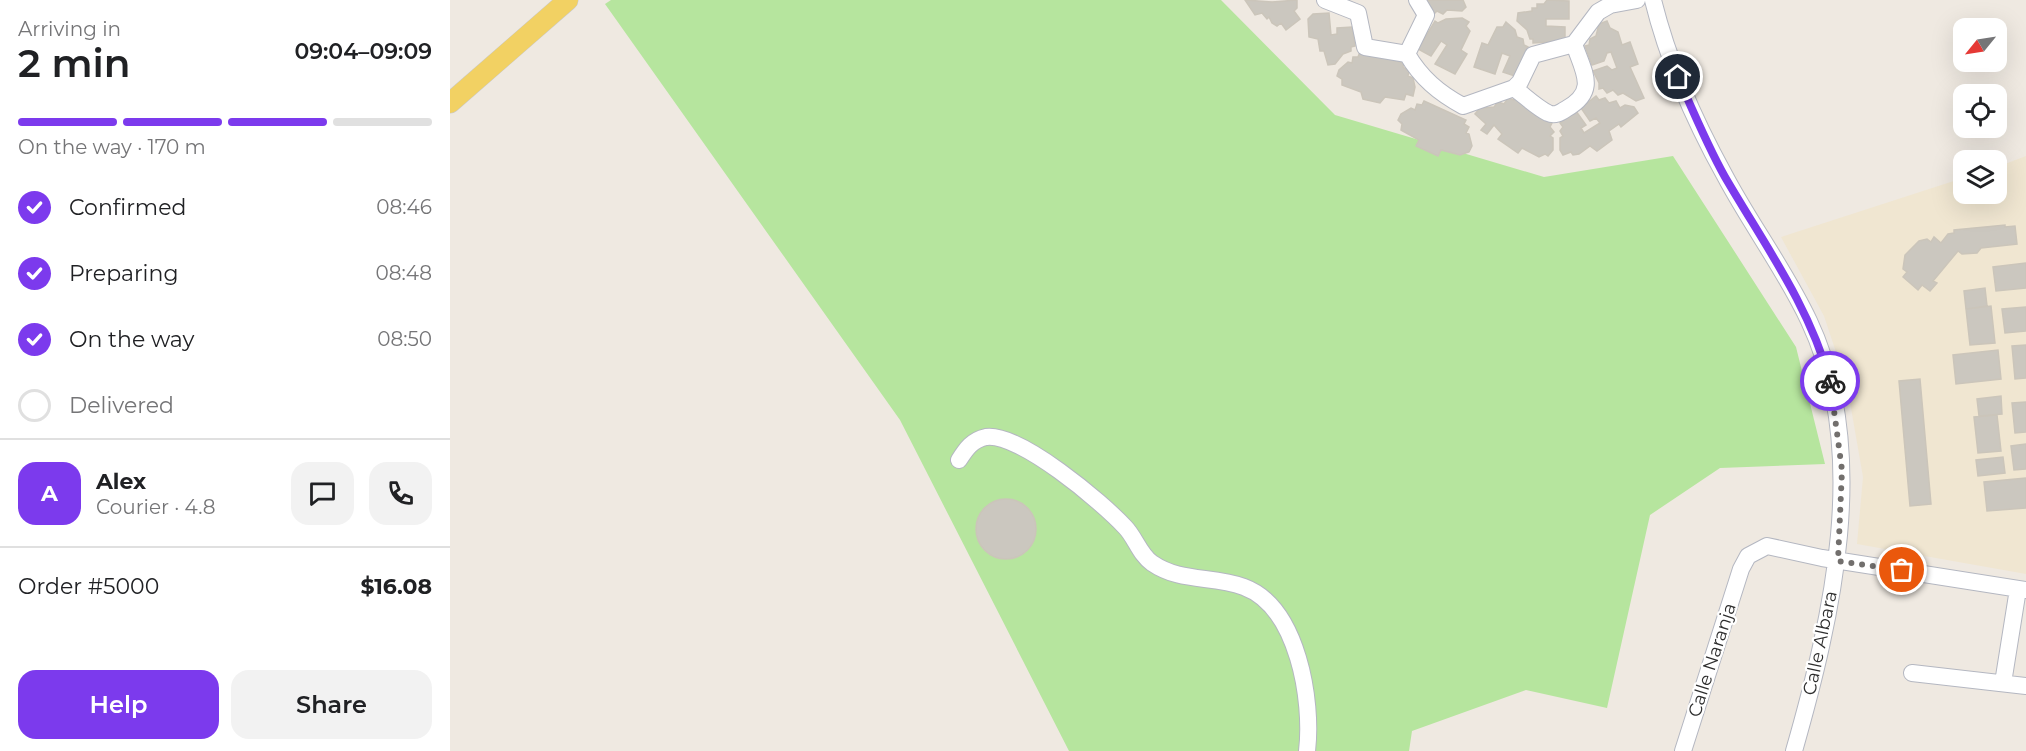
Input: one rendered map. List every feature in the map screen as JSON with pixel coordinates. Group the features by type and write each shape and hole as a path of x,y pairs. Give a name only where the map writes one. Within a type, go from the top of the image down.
{"main road":[{"path":"450,103 568,0"}],"street":[{"path":"1325,0 1358,13 1365,47 1407,54 1419,74 1444,95 1463,106 1514,88 1520,82 1533,55 1574,44 1598,12 1610,5 1637,0"},
{"path":"1350,10 1365,0"},
{"path":"1407,54 1426,15 1417,0"},
{"name":"Calle Albara","path":"1653,0 1666,52 1725,176 1791,286 1822,351 1833,394 1842,470 1838,561 1794,751"},
{"path":"1514,88 1549,113 1559,114 1572,106 1587,89 1587,82 1574,44"},
{"path":"959,460 969,444 987,437 1008,441 1082,487 1127,529 1149,561 1173,576 1245,587 1274,609 1297,648 1306,700 1307,751"},
{"name":"Calle Naranja","path":"1683,751 1741,569 1748,556 1767,546 1838,561"},
{"path":"1838,561 2022,589 2003,683"},
{"path":"1912,673 2026,686"}],"shaded area":[{"path":"2026,156 2026,574 1857,544 1863,477 1847,385 1824,316 1781,237 1953,181 1953,204 2007,204 2007,163"}],"green space":[{"path":"611,0 1221,0 1335,115 1544,177 1673,156 1796,347 1825,464 1720,468 1650,515 1607,708 1526,690 1412,731 1409,751 1069,751 900,420 605,4"}],"building":[{"path":"1245,0 1272,2 1297,0 1297,8 1294,11 1300,19 1286,30 1281,23 1277,26 1262,13 1255,15"},
{"path":"1422,0 1463,0 1466,7 1462,11 1447,10 1443,14 1437,11 1434,14 1431,7"},
{"path":"1547,0 1569,1 1569,19 1546,19 1546,26 1565,27 1565,41 1533,43 1527,30 1517,21 1518,13 1532,11 1532,8 1537,8 1537,4 1544,4"},
{"path":"1329,13 1331,35 1337,34 1337,28 1352,27 1355,46 1351,47 1351,51 1343,54 1335,64 1328,65 1324,51 1320,51 1318,39 1309,37 1308,19 1313,14"},
{"path":"1462,18 1469,22 1466,26 1470,31 1461,50 1467,54 1455,74 1435,64 1447,45 1441,41 1431,56 1418,49 1435,21 1438,23 1446,19"},
{"path":"1607,21 1610,28 1618,32 1622,45 1630,42 1638,64 1630,67 1644,98 1636,101 1623,93 1618,95 1613,90 1607,93 1603,88 1599,89 1599,83 1593,71 1607,66 1612,70 1617,68 1611,52 1607,53 1604,61 1592,65 1585,46 1589,45 1590,39 1596,36 1599,24"},
{"path":"1506,22 1528,47 1518,77 1503,72 1510,56 1502,53 1495,74 1474,67 1482,43 1488,45 1497,27 1503,27"},
{"path":"1360,52 1404,63 1403,67 1409,71 1408,76 1413,78 1415,87 1413,96 1406,94 1404,100 1385,97 1380,103 1363,99 1361,92 1342,85 1342,79 1337,76 1339,70 1348,62 1352,63 1353,57 1358,57"},
{"path":"1596,96 1599,100 1605,98 1609,103 1616,101 1620,108 1625,105 1634,107 1638,113 1621,127 1619,124 1609,131 1612,140 1597,151 1590,146 1579,154 1573,155 1571,152 1563,155 1560,150 1560,138 1563,136 1560,131 1563,127 1560,123 1576,111 1586,125 1581,128 1584,133 1600,123 1596,118 1590,121 1581,108"},
{"path":"1516,97 1552,123 1550,127 1554,132 1550,136 1553,138 1553,150 1548,156 1545,154 1539,157 1522,148 1518,153 1498,139 1502,134 1494,125 1487,134 1481,130 1486,124 1475,114 1480,108 1494,107 1498,102 1504,104 1508,98 1514,100"},
{"path":"1424,101 1466,120 1464,124 1469,127 1466,133 1469,134 1472,146 1469,152 1460,155 1441,150 1438,156 1416,146 1419,140 1401,130 1402,124 1398,120 1401,114 1411,108 1415,110 1417,104 1422,105"},
{"path":"2005,225 2005,227 2015,226 2017,244 1981,248 1977,253 1962,254 1958,251 1933,281 1937,283 1930,291 1922,285 1918,290 1903,277 1907,272 1903,269 1905,255 1919,241 1927,239 1931,242 1934,237 1941,243 1948,234 1954,233 1954,230"},
{"path":"2026,263 2026,288 1996,291 1993,267"},
{"path":"1985,288 1987,306 1966,309 1964,291"},
{"path":"1991,306 1995,343 1970,345 1966,309"},
{"path":"2026,307 2026,331 2005,333 2002,309"},
{"path":"2026,345 2026,378 2015,379 2012,346"},
{"path":"1998,350 2001,379 1956,384 1953,355"},
{"path":"1920,379 1931,504 1910,506 1899,381"},
{"path":"2001,396 2002,414 1979,416 1977,399"},
{"path":"2026,402 2026,432 2015,433 2012,403"},
{"path":"1997,415 2001,451 1978,453 1974,417"},
{"path":"2026,444 2026,469 2014,470 2011,446"},
{"path":"2003,457 2005,473 1978,476 1976,460"},
{"path":"2026,478 2026,508 1987,511 1984,482"},
{"path":"1000,499 1012,499 1023,504 1031,512 1036,529 1034,541 1023,554 1012,559 1000,559 989,554 981,546 976,535 976,523 981,512 989,504"}],"way so far":[{"path":"1830,381 1842,470 1838,561 1902,570"}],"route":[{"path":"1678,77 1725,176 1810,322 1822,351 1830,381"}]}
